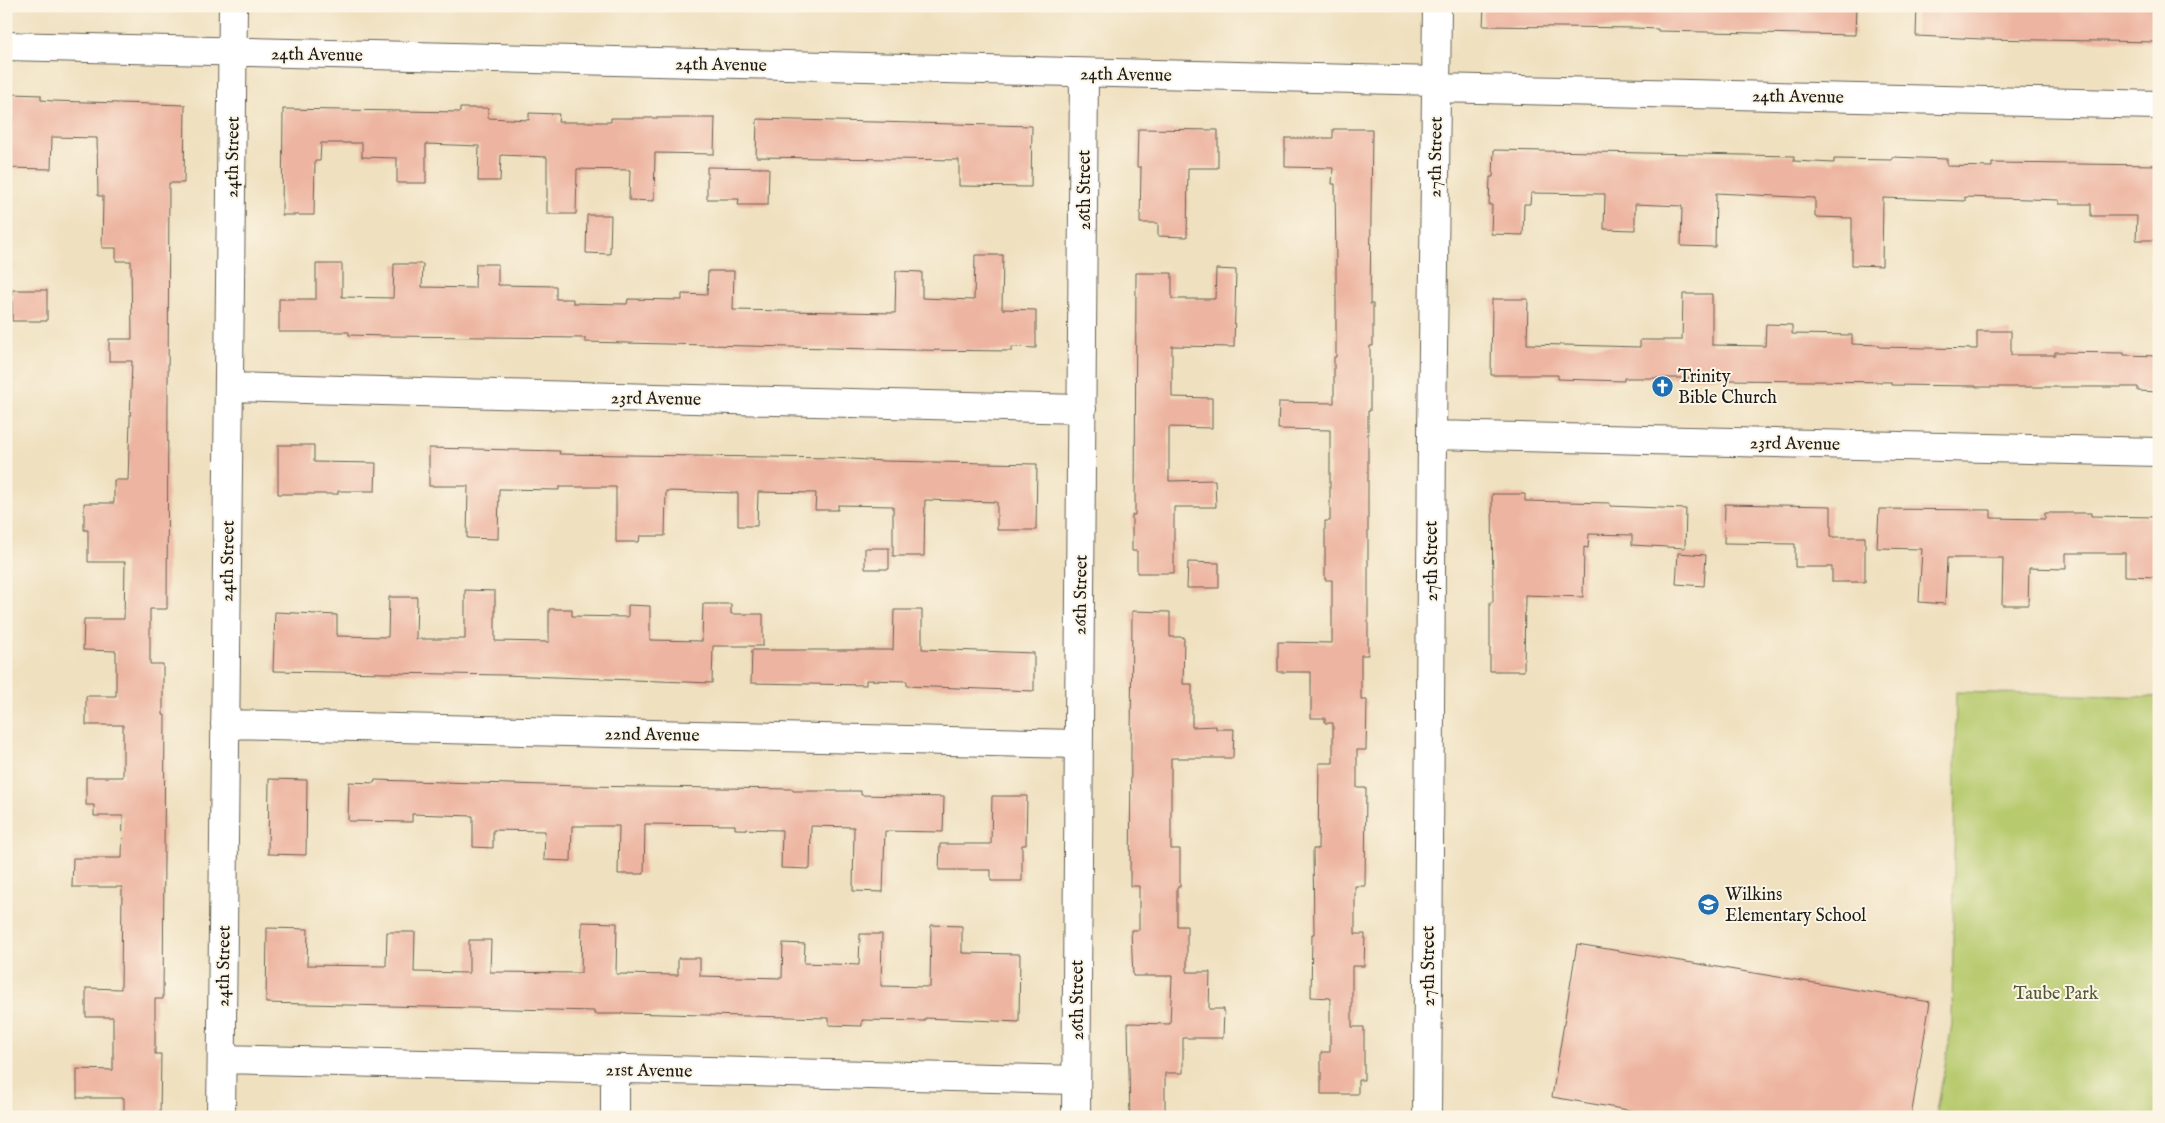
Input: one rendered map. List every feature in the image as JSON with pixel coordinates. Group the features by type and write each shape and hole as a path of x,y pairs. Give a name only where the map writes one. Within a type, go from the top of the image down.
{"street":[{"name":"24th Street","path":"221,1117 234,6"},
{"name":"27th Street","path":"1427,1117 1437,6"},
{"name":"24th Avenue","path":"6,46 1084,73 2159,105"},
{"name":"26th Street","path":"1076,1117 1084,73"},
{"name":"23rd Avenue","path":"229,387 1082,409"},
{"name":"23rd Avenue","path":"1432,435 2159,452"},
{"name":"22nd Avenue","path":"225,724 1078,744"},
{"name":"21st Avenue","path":"222,1059 1076,1080"},
{"path":"615,1117 616,1069"}],"green space":[{"name":"Taube Park","path":"1956,692 2159,697 2159,1117 1936,1117 1952,1024"}],"building":[{"path":"1484,6 1856,6 1855,35 1658,31 1658,29 1636,28 1483,26"},
{"path":"1917,6 2159,6 2159,42 1916,36"},
{"path":"13,94 41,95 41,100 53,101 185,105 184,183 169,183 167,609 150,609 150,664 163,664 163,715 165,715 163,999 155,999 155,1054 161,1054 160,1117 124,1117 124,1098 77,1098 77,1069 113,1070 113,1017 86,1017 86,988 121,989 122,887 72,887 73,858 122,858 123,816 94,816 94,805 86,805 86,777 123,777 123,725 86,725 86,696 116,696 116,651 83,650 84,619 124,619 125,562 88,562 88,530 84,530 84,503 114,503 114,480 128,480 132,361 109,361 109,339 132,339 131,261 116,261 116,248 102,248 103,196 98,196 97,138 52,137 51,169 6,168 6,121 12,121"},
{"path":"460,108 488,108 488,118 529,120 529,113 559,114 558,122 611,122 611,118 715,118 714,154 655,153 654,201 629,200 630,170 577,169 576,214 547,214 547,157 501,155 500,181 478,181 479,146 426,144 426,183 397,183 397,158 362,157 362,143 321,143 320,161 315,161 314,215 282,215 283,109 460,112"},
{"path":"757,119 1032,126 1031,187 959,186 959,160 756,157"},
{"path":"1138,129 1218,130 1218,168 1188,168 1187,237 1158,236 1158,223 1140,223 1141,167 1137,167"},
{"path":"1333,129 1372,129 1370,304 1373,304 1373,346 1370,346 1370,411 1368,411 1368,655 1361,655 1361,700 1367,700 1366,750 1357,750 1357,788 1366,788 1365,886 1355,886 1355,934 1365,934 1364,966 1352,966 1352,1027 1364,1027 1364,1080 1358,1080 1358,1094 1321,1094 1321,1052 1330,1052 1330,998 1311,997 1312,934 1314,934 1313,849 1318,849 1319,763 1333,763 1333,723 1325,723 1325,718 1311,718 1311,672 1278,672 1278,642 1332,643 1332,580 1325,580 1325,521 1330,521 1330,430 1278,429 1279,402 1334,403 1336,264 1333,168 1285,167 1285,138 1333,138"},
{"path":"1494,150 1794,156 1794,161 1834,163 1834,159 1892,160 1892,157 1947,159 1947,166 1992,167 1992,163 2159,165 2159,240 2136,240 2137,216 2091,216 2091,204 2059,204 2059,200 1965,197 1965,201 1883,198 1882,266 1852,265 1852,218 1815,217 1815,198 1716,193 1715,247 1681,246 1682,206 1635,204 1635,230 1604,229 1605,194 1531,193 1530,204 1524,204 1523,235 1491,234 1492,205 1489,205 1490,177 1493,177"},
{"path":"707,167 769,168 768,205 738,205 739,199 707,199"},
{"path":"587,215 611,215 610,254 586,253"},
{"path":"975,255 1003,255 1002,309 1036,310 1036,348 1012,347 1012,351 913,350 585,342 585,338 387,336 349,335 349,332 279,332 279,299 316,299 316,264 342,264 342,297 393,298 394,264 423,264 422,287 475,288 476,264 498,264 498,285 556,286 556,299 573,299 573,303 627,304 628,299 682,300 682,294 707,295 708,271 734,271 733,310 895,313 896,271 922,272 922,298 974,300"},
{"path":"1216,269 1236,270 1234,347 1172,346 1172,397 1212,398 1212,428 1169,427 1169,481 1215,480 1216,507 1174,507 1174,573 1137,573 1137,551 1132,551 1132,515 1135,515 1136,273 1172,273 1172,299 1215,299"},
{"path":"12,290 47,290 47,321 12,321"},
{"path":"1683,294 1712,294 1712,345 1765,346 1766,324 1792,325 1792,334 1852,335 1852,344 1879,345 1879,347 1977,349 1977,331 2011,331 2011,355 2055,355 2055,352 2124,353 2124,355 2159,356 2159,392 2138,391 2138,387 1976,387 1891,385 1891,382 1727,380 1724,378 1624,378 1624,381 1558,379 1558,375 1491,375 1492,299 1528,299 1527,344 1640,347 1640,340 1682,340"},
{"path":"278,445 314,445 314,462 376,463 375,491 338,491 338,494 278,494"},
{"path":"429,448 560,451 559,454 835,458 884,461 1037,464 1036,530 997,530 997,502 925,500 924,556 893,556 893,506 838,505 838,510 815,510 816,493 758,492 757,526 738,526 738,493 666,491 665,536 640,536 639,542 616,542 616,487 559,487 559,490 499,489 498,539 467,538 468,486 429,486"},
{"path":"1492,494 1525,494 1525,501 1610,503 1610,506 1686,509 1685,548 1632,545 1632,535 1589,534 1588,548 1584,547 1583,597 1525,595 1524,671 1490,671 1490,602 1493,602"},
{"path":"1725,504 1831,506 1831,537 1865,537 1865,582 1832,582 1832,567 1795,567 1795,544 1724,543"},
{"path":"1879,509 1991,510 1991,518 2045,519 2045,513 2091,513 2091,516 2156,517 2155,541 2159,541 2159,577 2125,576 2125,553 2066,553 2066,569 2029,568 2028,605 2002,605 2003,558 1947,558 1945,604 1919,602 1922,549 1877,548"},
{"path":"865,548 889,548 889,569 865,569"},
{"path":"1678,553 1706,555 1704,586 1676,584"},
{"path":"1188,562 1219,563 1219,588 1187,588"},
{"path":"465,590 495,591 495,641 549,642 549,609 572,609 572,616 628,617 628,605 650,606 650,640 702,641 703,604 731,604 731,614 763,614 763,646 713,646 712,683 503,675 273,671 275,612 337,615 337,636 388,637 389,597 417,597 416,639 465,639"},
{"path":"894,610 922,610 922,649 1034,653 1034,691 907,686 907,681 866,680 866,685 751,683 752,650 893,650"},
{"path":"1132,611 1170,612 1170,637 1184,637 1183,684 1192,684 1192,727 1216,726 1216,729 1234,729 1233,758 1171,758 1171,849 1180,849 1180,887 1177,887 1177,926 1187,926 1187,972 1210,972 1209,1009 1224,1009 1223,1038 1183,1038 1183,1073 1165,1073 1165,1117 1130,1117 1128,1023 1170,1024 1172,976 1133,976 1131,930 1139,930 1139,886 1130,886"},
{"path":"269,779 307,780 306,855 268,854"},
{"path":"375,780 579,786 793,789 793,791 861,791 861,795 944,797 943,832 885,831 883,892 853,891 854,827 811,826 810,869 781,868 782,830 735,829 735,825 645,824 644,874 618,874 619,826 572,826 571,861 544,860 545,831 493,830 493,848 473,847 473,816 412,814 412,822 348,821 349,782 374,783"},
{"path":"992,796 1027,796 1026,845 1022,845 1022,881 991,881 991,870 939,870 940,844 991,844"},
{"path":"582,922 617,923 616,974 678,975 678,958 700,958 700,976 782,978 783,943 805,944 804,963 859,965 860,934 882,934 881,986 930,987 931,925 962,926 962,953 1020,954 1019,1022 925,1018 925,1021 862,1020 862,1026 829,1025 829,1018 594,1014 594,1011 266,1003 267,928 308,929 307,965 386,966 387,932 415,932 414,972 469,973 469,940 491,940 490,972 581,973"},
{"path":"1577,944 1930,1002 1911,1117 1669,1117 1552,1097"}],"place":[{"name":"Trinity Bible Church","path":"1662,386"},
{"name":"Wilkins Elementary School","path":"1709,904"}]}
